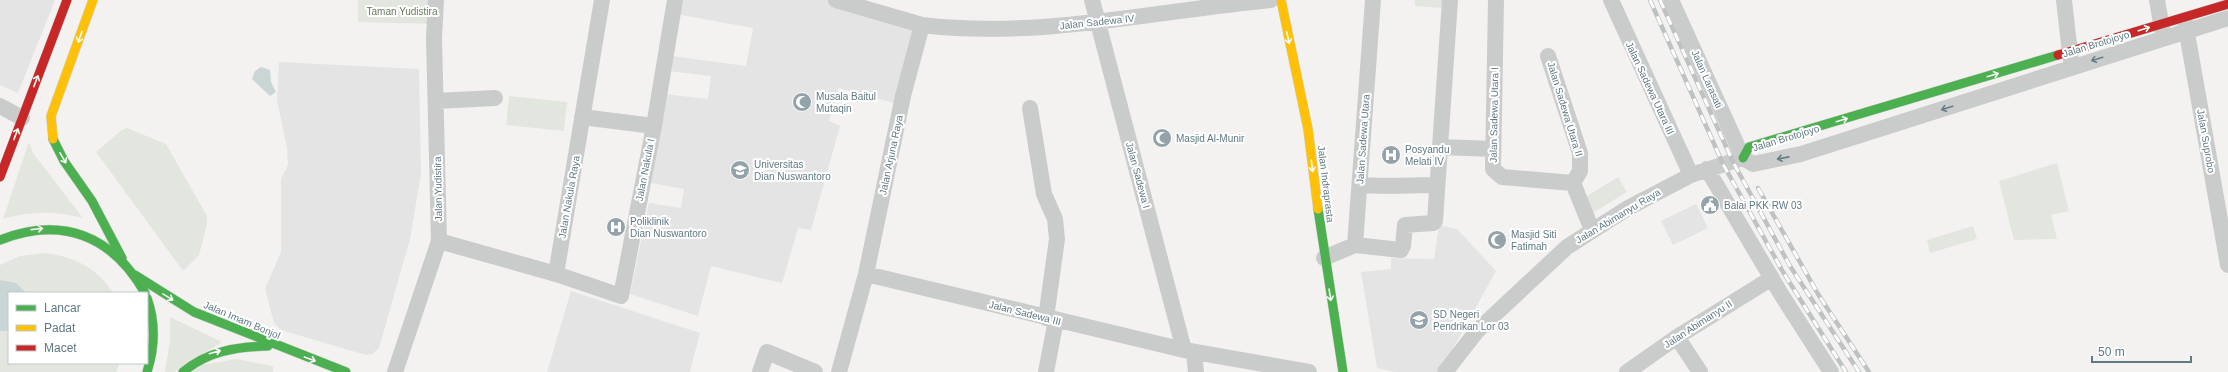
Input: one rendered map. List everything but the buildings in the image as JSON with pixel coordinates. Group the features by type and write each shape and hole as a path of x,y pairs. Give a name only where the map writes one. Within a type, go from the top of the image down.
{"main road":[{"path":"0,177 67,0"},
{"path":"93,0 51,116 49,129 65,162 92,201 122,258 135,275 144,292"},
{"name":"Jalan Indraprasta","path":"1281,0 1308,129 1324,258 1343,372"},
{"name":"Jalan Brotojoyo","path":"2185,24 2228,4"},
{"name":"Jalan Brotojoyo","path":"1743,158 1749,148 1795,134 1978,80 2071,60"},
{"path":"2,141 6,161"},
{"path":"0,240 28,230 48,228 68,230 94,239 122,258"},
{"name":"Jalan Imam Bonjol","path":"135,275 194,312 274,345 346,372"},
{"path":"147,372 152,358 154,331 148,303"},
{"path":"183,372 195,361 215,352 230,348 274,345"}],"street":[{"name":"Jalan Yudistira","path":"395,372 439,241 436,101 436,0"},
{"name":"Jalan Nakula Raya","path":"556,274 602,0"},
{"name":"Jalan Nakula I","path":"556,274 621,296 654,126 675,0"},
{"path":"836,0 922,26"},
{"name":"Jalan Sadewa I","path":"1092,0 1196,372"},
{"name":"Jalan Sadewa IV","path":"922,26 957,30 1008,29 1099,23 1230,4 1271,0"},
{"name":"Jalan Sadewa Utara","path":"1355,245 1373,0"},
{"path":"1324,258 1355,245 1402,248 1406,225 1433,223 1435,221 1436,185 1450,0"},
{"name":"Jalan Sadewa Utara I","path":"1496,0 1493,169 1502,177 1573,183"},
{"name":"Jalan Sadewa Utara III","path":"1611,0 1691,175"},
{"name":"Jalan Larasati","path":"1673,0 1743,158"},
{"path":"2064,0 2071,60"},
{"path":"2156,0 2162,31"},
{"name":"Jalan Brotojoyo","path":"1743,158 1753,164 1801,154 1983,96 2071,60 2162,31 2185,24 2228,18"},
{"name":"Jalan Suprobo","path":"2185,24 2228,265"},
{"name":"Jalan Arjuna Raya","path":"839,372 866,274 903,96 922,26"},
{"name":"Jalan Sadewa Utara II","path":"1548,56 1580,153 1580,171 1573,183"},
{"path":"1978,80 1983,96"},
{"path":"436,101 495,98"},
{"path":"0,106 22,118"},
{"path":"1030,108 1044,194 1057,229 1046,372"},
{"path":"582,117 654,126"},
{"path":"1795,134 1801,154"},
{"path":"1440,147 1493,149"},
{"name":"Jalan Abimanyu Raya","path":"1445,372 1477,331 1567,247 1628,208 1691,175 1743,158"},
{"path":"1707,169 1772,278 1832,372"},
{"path":"1573,183 1592,230"},
{"path":"1360,185 1390,187 1397,184 1436,185"},
{"path":"439,241 556,274"},
{"name":"Jalan Sadewa III","path":"866,274 1189,351 1309,372"},
{"name":"Jalan Abimanyu II","path":"1627,372 1677,337 1772,278"},
{"path":"1677,337 1700,372"},
{"path":"760,372 767,352 815,372"}],"shaded area":[{"path":"0,0 55,0 18,93 0,85"},
{"name":"Universitas Dian Nuswantoro","path":"679,0 851,0 918,20 894,103 838,88 829,121 840,126 811,230 798,228 782,283 711,266 698,316 630,294 649,203 681,208 684,189 651,183 664,94 708,99 711,76 668,71 671,56 746,66 753,28 676,14"},
{"path":"279,62 419,69 421,174 410,239 379,348 372,354 366,355 281,330 274,323 265,289 281,252 281,179 288,165 287,148 277,100"},
{"path":"261,67 270,70 271,82 276,92 270,96 252,79 255,71"},
{"path":"1696,204 1708,228 1673,245 1661,221"},
{"name":"SD Negeri Pendrikan Lor 03","path":"1439,225 1457,229 1496,271 1440,372 1395,372 1377,368 1361,272 1391,269 1391,258 1434,259"},
{"path":"0,280 16,283 25,292 8,292 8,331 0,331"},
{"path":"571,291 700,333 690,372 547,372"}],"green space":[{"name":"Taman Yudistira","path":"358,0 437,0 436,24 358,22"},
{"path":"1415,0 1445,0 1444,8 1415,6"},
{"path":"509,96 567,102 564,131 506,125"},
{"path":"127,128 166,144 207,216 207,225 199,255 183,271 96,152 122,130"},
{"path":"29,142 33,153 83,218 53,213 33,213 3,219"},
{"path":"2057,163 2069,211 2051,215 2057,239 2014,240 1999,181"},
{"path":"1618,177 1627,192 1591,214 1582,199"},
{"path":"1973,226 1977,239 1930,253 1927,240"},
{"path":"45,253 75,260 92,270 107,284 112,292 8,292 8,364 120,364 116,372 0,372 0,265 20,256"},
{"path":"170,317 222,342 174,372 165,372 170,340"},
{"path":"236,359 273,366 273,372 191,372 202,365"}],"railway":[{"path":"1650,0 1723,164 1783,272 1846,372"},
{"path":"1660,0 1733,162 1790,266 1859,372"},
{"path":"1758,188 1818,294 1869,372"}],"traffic: fast":[{"path":"1743,158 1749,147 2058,55"},
{"path":"53,139 64,161 92,201 122,258"},
{"path":"1318,209 1343,372"},
{"path":"0,240 23,233 44,230 64,231 83,236 101,244 117,257 132,273 144,292"},
{"path":"135,275 194,312 346,372"},
{"path":"147,372 153,344 152,317 148,301"},
{"path":"183,372 202,359 212,355 234,349 268,346"}],"traffic: slow":[{"path":"53,139 51,116 93,0"},
{"path":"1281,0 1308,129 1318,209"}],"traffic: jam":[{"path":"0,177 67,0"},
{"path":"2058,55 2228,4"}],"place":[{"name":"Musala Baitul Mutaqin","path":"802,102"},
{"name":"Masjid Al-Munir","path":"1162,138"},
{"name":"Posyandu Melati IV","path":"1391,155"},
{"name":"Universitas Dian Nuswantoro","path":"740,170"},
{"name":"Balai PKK RW 03","path":"1710,205"},
{"name":"Poliklinik Dian Nuswantoro","path":"616,227"},
{"name":"Masjid Siti Fatimah","path":"1497,240"},
{"name":"SD Negeri Pendrikan Lor 03","path":"1419,320"}]}
